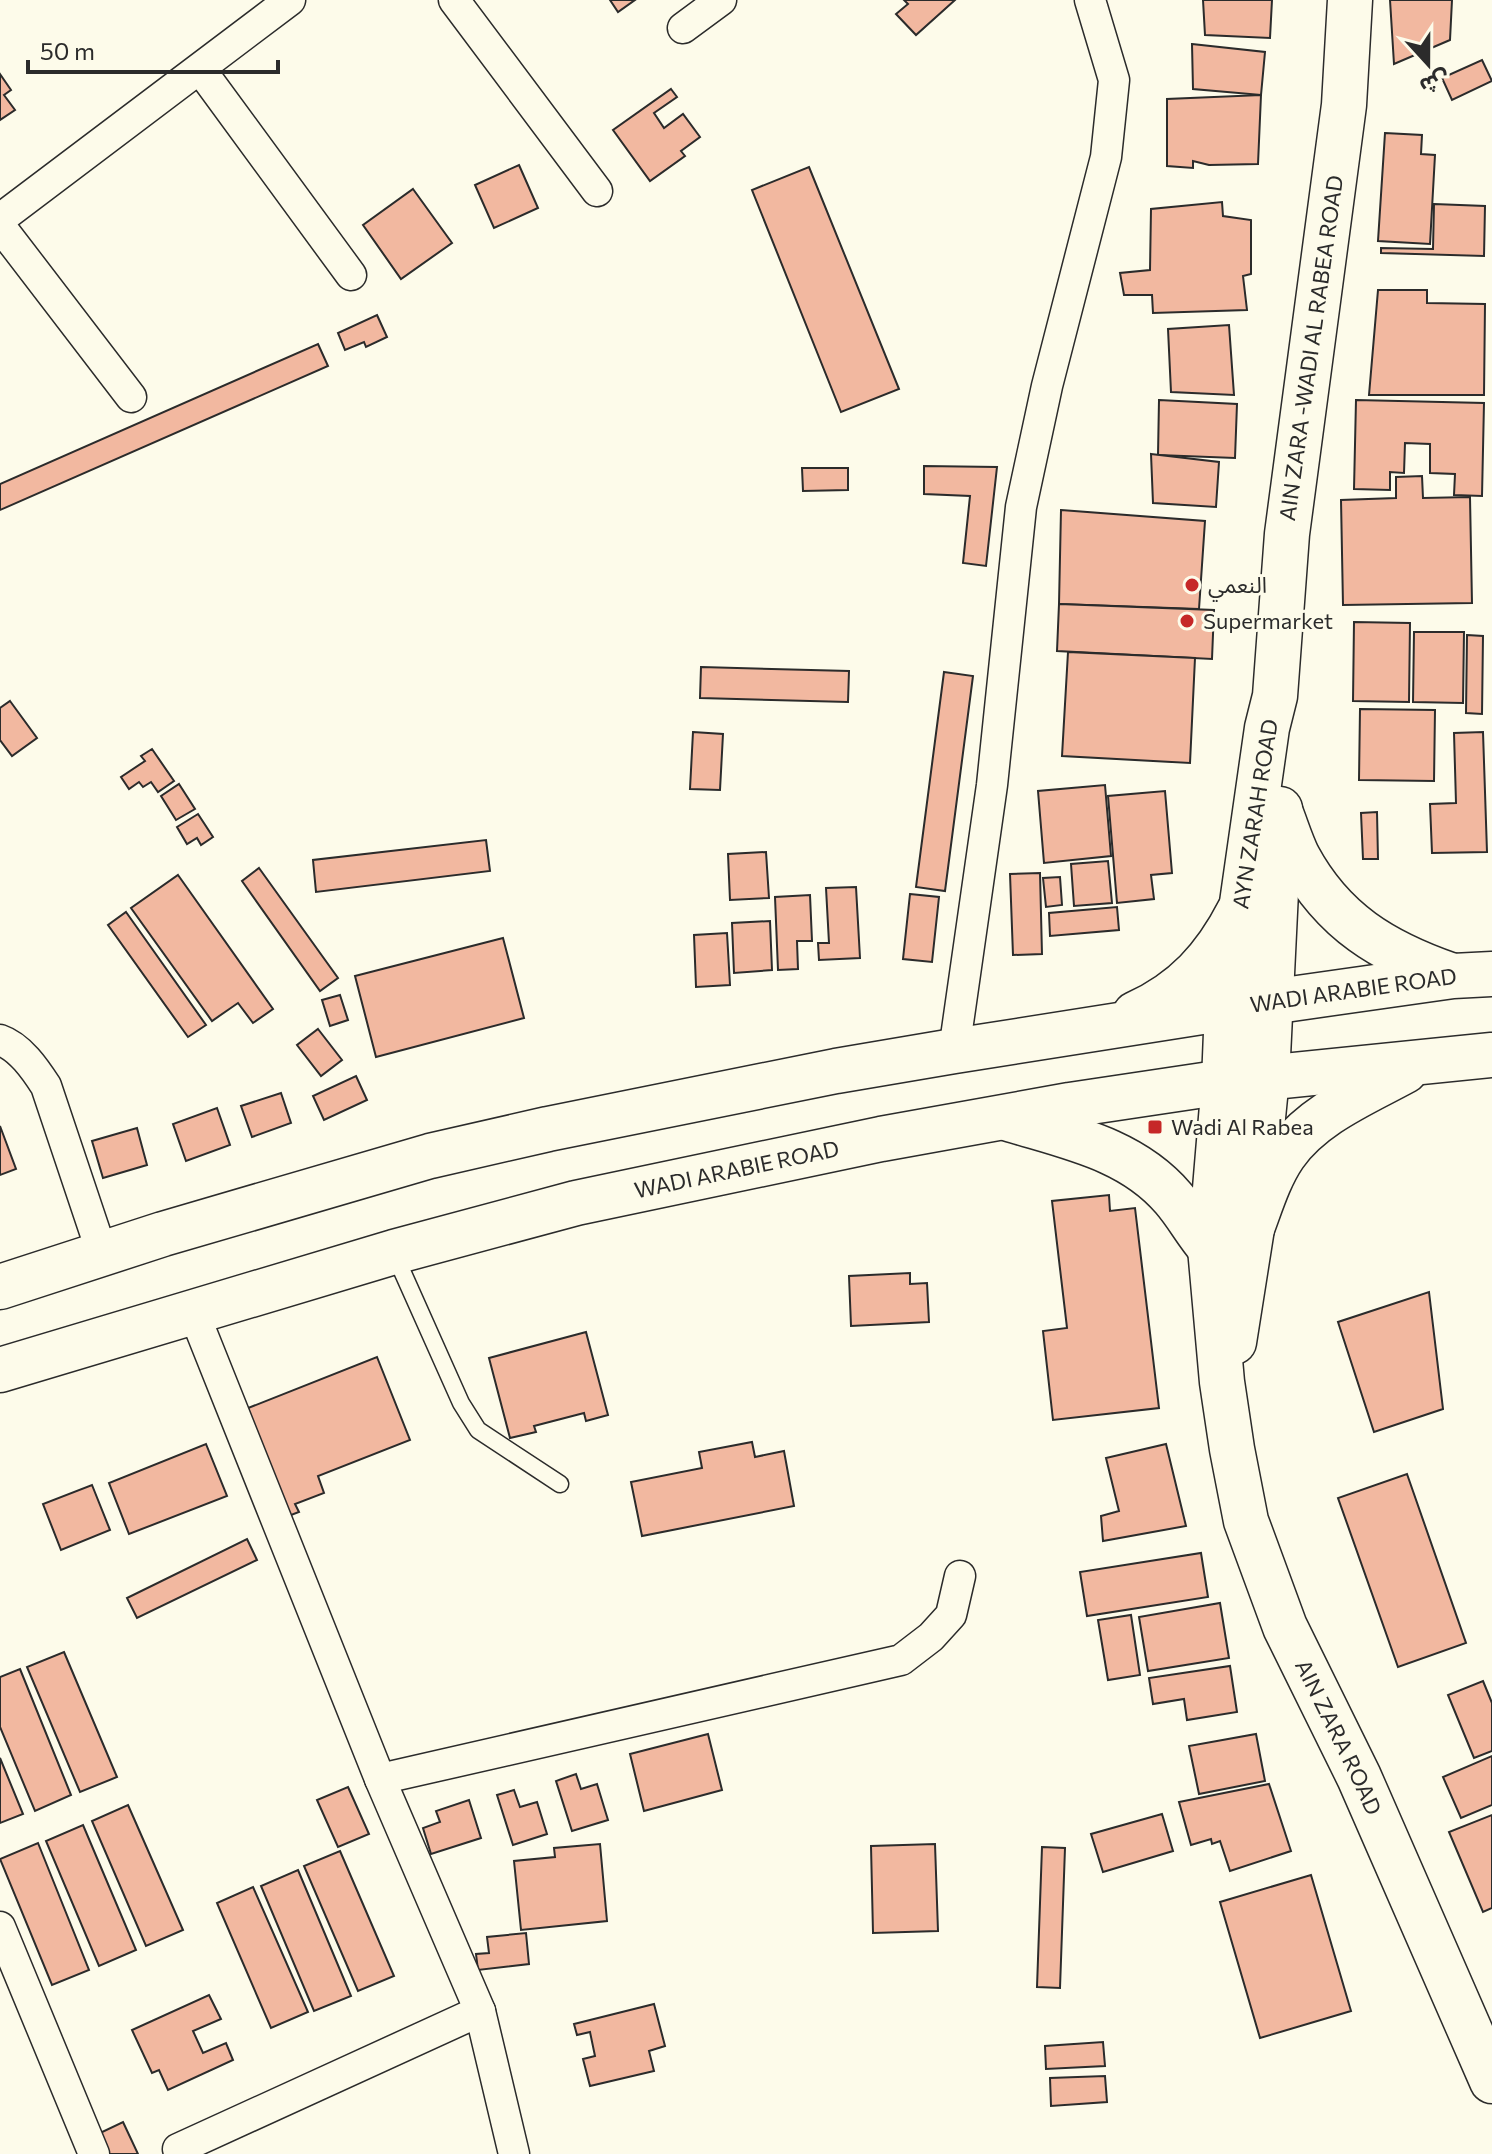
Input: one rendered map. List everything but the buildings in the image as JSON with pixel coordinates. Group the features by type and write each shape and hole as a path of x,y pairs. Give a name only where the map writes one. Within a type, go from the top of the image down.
{"main road":[{"name":"AIN ZARA -WADI AL RABEA ROAD","path":"1275,696 1287,534 1344,105 1350,0"},
{"name":"AYN ZARAH ROAD","path":"1222,1382 1231,1364 1252,1228 1267,1077 1280,811 1280,730 1275,696"},
{"name":"AYN ZARAH ROAD","path":"1222,1382 1210,1248 1227,1008 1267,728 1275,696"},
{"path":"1280,811 1298,857 1326,899 1373,940 1405,959 1472,975"},
{"path":"1098,1029 1165,998 1189,981 1226,937 1239,911"},
{"name":"WADI ARABIE ROAD","path":"0,1287 102,1253 459,1149 548,1129 820,1074 954,1051 1227,1008 1472,975"},
{"name":"WADI ARABIE ROAD","path":"0,1370 394,1252 576,1203 999,1116 1224,1082 1492,1055"},
{"path":"1252,1228 1273,1174 1296,1140 1316,1121 1422,1062"},
{"path":"999,1116 1121,1156 1151,1176 1175,1200 1193,1229 1210,1248"},
{"name":"AIN ZARA ROAD","path":"1222,1382 1246,1521 1285,1627 1359,1777 1492,2081"}],"street":[{"path":"0,219 290,0"},
{"path":"454,0 597,191"},
{"path":"683,28 721,0"},
{"path":"954,1051 992,785 1021,507 1047,386 1106,157 1114,80 1090,0"},
{"path":"200,69 351,275"},
{"path":"0,226 131,397"},
{"path":"0,1040 8,1043 33,1067 46,1086 102,1253"},
{"path":"193,1311 380,1779 480,2011 514,2154"},
{"path":"380,1779 901,1660 931,1637 951,1615 960,1576"},
{"path":"0,1927 94,2154"},
{"path":"178,2149 480,2011"}],"lane":[{"path":"394,1252 461,1403 478,1430 560,1484"}],"place":[{"name":"النعمي","path":"1192,585"},
{"name":"Supermarket","path":"1187,621"},
{"name":"Wadi Al Rabea","path":"1155,1127"}]}
